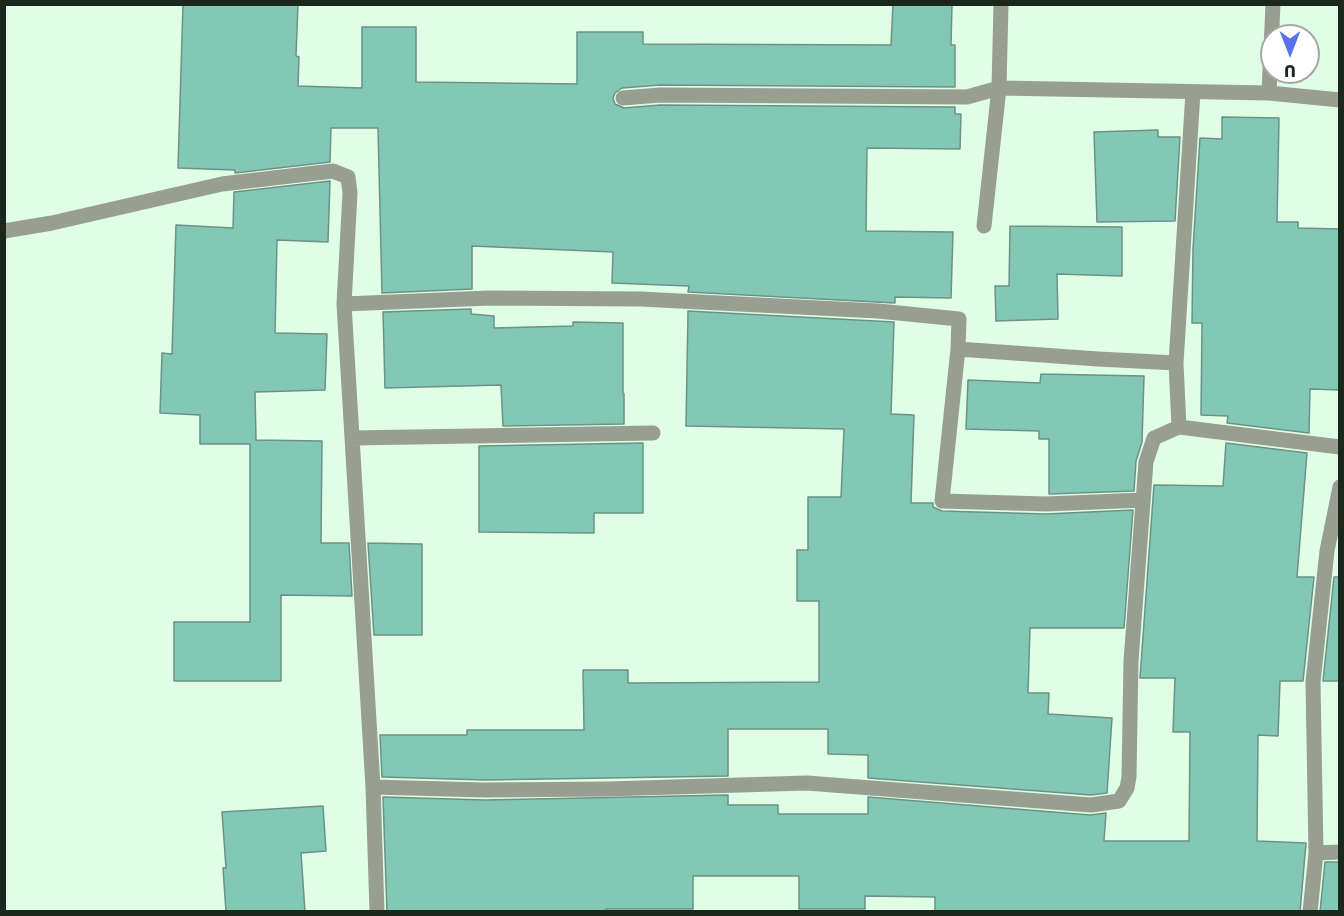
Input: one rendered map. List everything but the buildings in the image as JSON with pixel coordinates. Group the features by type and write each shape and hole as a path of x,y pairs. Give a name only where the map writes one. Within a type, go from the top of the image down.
{"street":[{"path":"984,226 999,88 1000,4"},
{"path":"1269,93 1273,4"},
{"path":"623,98 660,95 967,97 999,88 1269,93 1340,100"},
{"path":"1179,427 1176,363 1193,92"},
{"path":"4,231 52,223 222,184 333,171 346,175 350,182 344,304 373,787 377,912"},
{"path":"344,304 490,298 640,299 878,311 959,319 942,501 1046,504 1143,500"},
{"path":"958,349 1176,363"},
{"path":"373,787 485,790 607,789 807,783 1091,805 1119,801 1127,788 1129,777 1131,661 1146,462 1154,438 1179,427 1340,447"},
{"path":"352,438 653,433"},
{"path":"1310,912 1316,853 1313,682 1327,551 1340,487"},
{"path":"1316,853 1340,852"}]}
